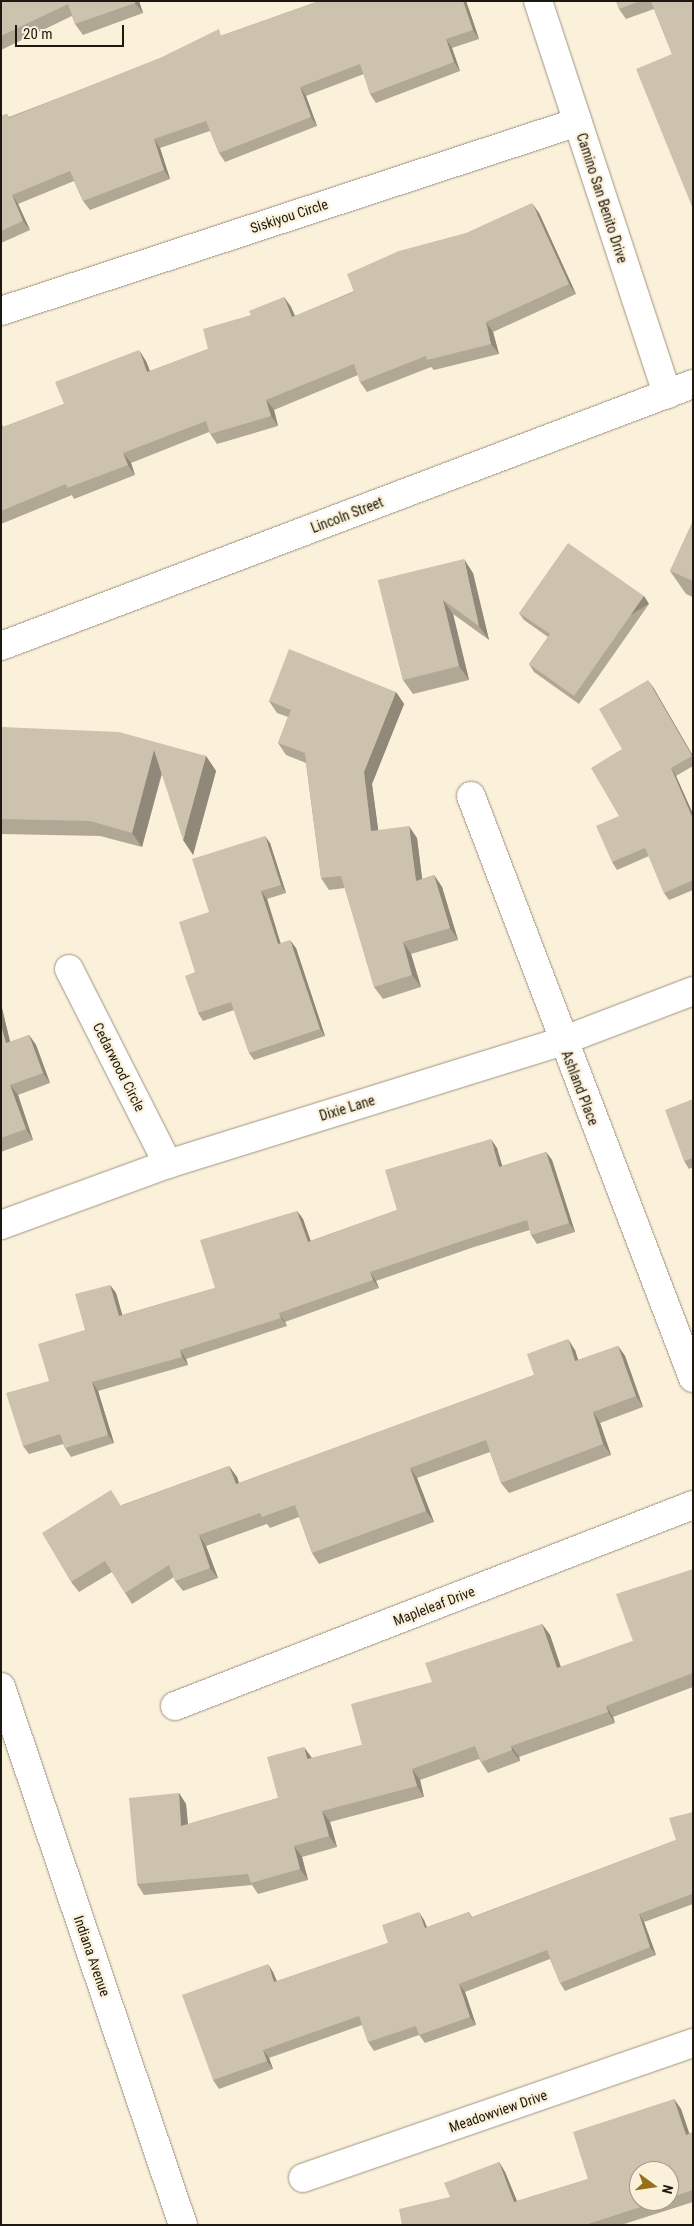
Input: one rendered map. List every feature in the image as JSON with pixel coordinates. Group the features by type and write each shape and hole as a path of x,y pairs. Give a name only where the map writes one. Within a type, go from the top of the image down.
{"street":[{"name":"Camino San Benito Drive","path":"538,1 667,394"},
{"name":"Siskiyou Circle","path":"1,311 578,122"},
{"name":"Lincoln Street","path":"1,646 693,384"},
{"name":"Ashland Place","path":"471,796 562,1041 693,1378"},
{"name":"Cedarwood Circle","path":"69,969 168,1164"},
{"name":"Dixie Lane","path":"1,1225 168,1164 562,1041 693,991"},
{"name":"Mapleleaf Drive","path":"175,1706 693,1505"},
{"name":"Indiana Avenue","path":"1,1687 183,2225"},
{"name":"Meadowview Drive","path":"303,2178 693,2043"}],"building":[{"path":"1,1 135,1 135,3 75,24 68,4 1,36"},
{"path":"319,1 463,1 473,30 446,39 454,62 370,94 360,64 300,87 311,117 219,153 206,121 154,139 164,170 83,201 70,171 12,195 23,221 1,231 1,116 7,114 9,118 162,57 219,29 221,36"},
{"path":"616,1 640,1 619,9"},
{"path":"651,1 693,1 693,209 636,69 672,54"},
{"path":"532,203 569,284 486,322 491,344 427,360 426,356 360,382 354,364 266,400 271,416 210,434 206,421 123,453 128,465 67,488 66,484 1,511 1,428 64,404 55,382 139,350 147,372 208,349 203,329 251,315 249,311 284,297 292,317 354,292 347,274 399,251 466,233"},
{"path":"693,521 693,581 670,571"},
{"path":"568,543 644,596 574,696 529,664 550,634 519,613"},
{"path":"464,559 479,626 443,600 459,666 403,680 378,580"},
{"path":"289,649 396,692 364,772 371,831 409,826 416,881 434,875 450,928 403,942 412,975 374,987 341,876 321,878 305,753 278,743 291,710 269,701"},
{"path":"648,680 692,756 671,768 693,819 693,880 664,893 645,848 612,862 596,826 619,816 591,768 622,749 599,709"},
{"path":"1,727 119,732 206,756 183,840 154,750 132,833 90,821 1,819"},
{"path":"265,836 281,885 261,891 278,944 290,940 320,1029 249,1053 231,1002 198,1013 185,976 195,972 179,922 209,912 192,859"},
{"path":"1,1025 6,1043 29,1035 43,1073 10,1085 26,1129 1,1138"},
{"path":"693,1099 693,1158 684,1161 665,1110"},
{"path":"491,1139 499,1167 546,1152 569,1223 531,1235 527,1220 468,1239 370,1272 373,1280 279,1313 281,1318 180,1350 182,1357 92,1382 108,1435 65,1448 60,1434 23,1446 6,1393 49,1381 38,1344 85,1330 75,1294 110,1285 119,1316 215,1288 200,1240 297,1211 308,1242 397,1210 385,1170"},
{"path":"568,1339 575,1361 618,1346 636,1396 593,1412 603,1444 501,1483 486,1440 410,1468 426,1511 312,1553 295,1505 262,1517 260,1513 199,1535 210,1568 175,1581 169,1565 125,1593 105,1561 71,1582 42,1533 111,1490 121,1506 229,1466 236,1484 534,1375 527,1354"},
{"path":"693,1569 693,1673 606,1706 608,1712 511,1746 512,1750 481,1762 475,1746 412,1769 417,1786 322,1811 329,1836 294,1846 300,1869 251,1883 248,1874 137,1884 129,1798 179,1793 181,1826 278,1798 267,1757 304,1747 307,1759 362,1745 351,1704 432,1682 425,1663 542,1624 557,1668 633,1641 616,1594"},
{"path":"693,1812 693,1898 692,1894 639,1914 650,1947 560,1983 547,1950 459,1984 470,2017 419,2035 416,2026 368,2042 359,2016 263,2050 267,2061 213,2080 182,1995 268,1964 274,1982 388,1943 382,1925 419,1912 425,1928 469,1912 471,1918 676,1840 669,1818"},
{"path":"674,2099 686,2135 693,2132 693,2190 679,2195 679,2161 629,2161 629,2211 585,2225 402,2225 399,2209 450,2197 444,2183 499,2162 514,2202 588,2179 573,2132"}]}
